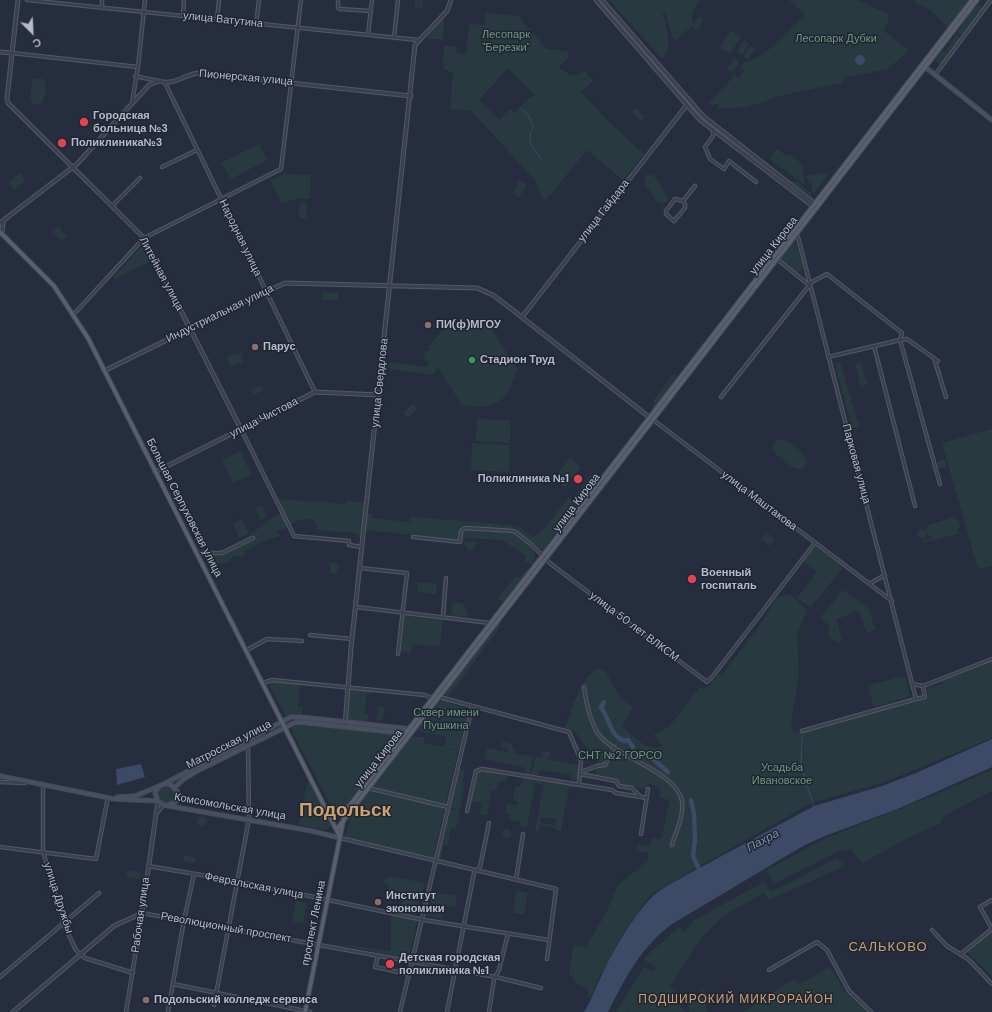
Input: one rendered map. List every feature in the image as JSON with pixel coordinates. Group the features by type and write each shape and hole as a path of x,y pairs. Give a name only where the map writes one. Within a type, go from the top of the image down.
{"main road":[{"name":"улица Кирова","path":"343,824 435,697 972,0"},
{"name":"улица Кирова","path":"923,65 977,0"},
{"path":"923,65 992,120"},
{"name":"улица Кирова","path":"775,257 797,232 814,205"},
{"name":"Большая Серпуховская улица","path":"1,233 54,286 74,314 247,650 340,838"},
{"name":"улица Кирова","path":"471,652 491,623 496,619"},
{"name":"улица Кирова","path":"410,731 435,697"},
{"name":"Матросская улица","path":"162,784 291,717 345,722 410,731"},
{"name":"Матросская улица","path":"175,787 184,779 197,772 294,723 300,722 345,726"},
{"path":"345,726 405,733 410,731"},
{"name":"улица Кирова","path":"343,824 347,809 405,733"},
{"name":"Комсомольская улица","path":"0,776 125,800 158,802 168,806 249,819 340,838"},
{"path":"158,802 155,793 162,784 170,784 175,787 177,791 176,801 168,806"},
{"name":"Комсомольская улица","path":"108,796 135,796 162,784"},
{"path":"326,807 331,812 338,813 347,809"},
{"path":"326,834 337,830 343,824"},
{"name":"проспект Ленина","path":"305,1012 343,824"}],"street":[{"name":"Литейная улица","path":"18,0 7,98 8,103 144,238 294,536 349,541 349,546 362,547"},
{"name":"улица Ватутина","path":"27,0 61,2 144,13 418,40"},
{"path":"102,0 102,8"},
{"path":"132,104 135,76 138,67 145,0"},
{"path":"183,16 184,0"},
{"path":"217,20 220,0"},
{"path":"256,24 259,0"},
{"path":"74,314 144,238 281,169 301,0"},
{"path":"338,0 338,7 340,9 371,11"},
{"path":"368,35 372,0"},
{"path":"394,38 398,0"},
{"path":"418,40 448,11 451,0"},
{"path":"596,0 686,106 713,130 724,136"},
{"path":"602,0 694,107 724,136 814,205"},
{"path":"934,74 991,0"},
{"name":"улица Свердлова","path":"345,726 352,639 416,45 418,40"},
{"path":"0,52 138,67"},
{"name":"Пионерская улица","path":"164,83 198,73 411,96"},
{"path":"135,76 164,83"},
{"path":"666,82 669,78"},
{"path":"1,233 1,221 73,168 149,85 158,81"},
{"name":"Народная улица","path":"164,83 315,392"},
{"path":"686,98 686,106"},
{"path":"686,106 694,107"},
{"name":"улица Гайдара","path":"522,317 686,106"},
{"path":"713,130 713,136 705,147 710,159 724,169 729,162 756,182"},
{"path":"162,167 197,150"},
{"path":"112,206 140,178"},
{"path":"683,201 695,186"},
{"path":"675,199 683,201 685,208 674,221 666,214 666,211 675,199"},
{"name":"Парковая улица","path":"797,232 809,285 916,698"},
{"path":"785,241 791,240 799,244"},
{"path":"775,257 809,285"},
{"path":"721,397 809,285 821,276 827,274 902,333 900,340 940,484"},
{"name":"Индустриальная улица","path":"104,371 285,283 391,287 477,288 493,295 651,418"},
{"path":"828,357 907,339 938,361"},
{"path":"874,346 915,506"},
{"path":"934,358 946,397"},
{"name":"улица Чистова","path":"156,472 315,392 379,395"},
{"name":"улица Маштакова","path":"651,418 814,544 892,602"},
{"name":"улица 50 лет ВЛКСМ","path":"413,537 460,542 461,531 464,528 514,531 532,545 544,557 707,682 814,544"},
{"path":"197,553 218,554 253,538"},
{"path":"360,568 407,573 398,654"},
{"path":"869,584 885,575"},
{"path":"443,617 446,578"},
{"path":"356,607 491,623"},
{"path":"310,635 352,639"},
{"path":"247,650 267,639 302,641"},
{"path":"912,684 923,686 992,659"},
{"path":"263,683 272,680 425,695 569,732 581,760 579,785"},
{"path":"802,731 925,696 923,686"},
{"path":"584,687 596,729 600,736 614,747 646,765 668,782 680,794 682,806 680,826 672,845"},
{"path":"400,1012 410,962 472,706"},
{"path":"214,1005 249,819 248,745"},
{"path":"580,773 597,766 605,766 614,747"},
{"path":"467,811 476,771 482,769 646,798"},
{"path":"580,773 616,781 619,786 636,791 641,797"},
{"path":"0,782 36,783"},
{"name":"улица Дружбы","path":"44,784 42,851 63,922 76,950 81,955"},
{"path":"368,788 448,807"},
{"path":"641,834 648,789"},
{"path":"0,847 42,851 96,859 108,796"},
{"name":"Рабочая улица","path":"126,1012 142,913 154,817 158,802"},
{"name":"Рабочая улица","path":"154,817 163,805"},
{"path":"447,1012 474,873 480,867 489,823"},
{"path":"516,880 523,834"},
{"path":"340,838 556,889 547,959"},
{"name":"Февральская улица","path":"148,866 237,881 463,927 549,940"},
{"path":"168,1012 184,920 194,874"},
{"path":"0,977 99,892"},
{"path":"962,954 992,929 980,907 992,900"},
{"path":"13,1012 118,924 142,913"},
{"name":"Революционный проспект","path":"142,913 456,971 496,977 540,988"},
{"path":"932,930 949,948 962,954 992,984"},
{"path":"489,1012 496,977 508,934"},
{"path":"769,970 817,942 827,950 849,991 871,1012"},
{"path":"81,955 85,958 133,973"},
{"path":"378,956 375,967 408,974"},
{"path":"173,984 305,1012"}],"green space":[{"path":"415,0 423,0 423,8 414,7"},
{"path":"609,0 699,0 692,13 693,25 674,42 665,13 662,14 666,22 669,49 662,59"},
{"name":"Лесопарк Дубки","path":"789,0 858,0 890,15 884,31 909,50 888,69 846,77 841,83 770,98 768,101 745,107 717,109 719,107 717,104 712,106 709,103 735,75 739,78 744,70 740,67 744,62 759,56 768,50 804,16 804,14"},
{"path":"914,0 970,0 948,28 931,10 918,4"},
{"path":"986,0 990,0 962,36 957,32 975,6 979,5 982,7"},
{"path":"605,6 660,70 659,71 604,7"},
{"name":"Лесопарк \"Березки\"","path":"486,13 518,16 547,49 567,51 570,56 559,67 570,75 575,76 584,70 593,81 581,92 612,125 644,154 623,180 587,150 546,200 541,197 536,181 471,111 450,109 453,74 443,68 444,45 456,47 457,53 466,54 469,24 485,25","holes":["508,68 535,95 529,98 514,113 510,109 499,120 479,100"]},
{"path":"699,16 704,20 697,30 692,27"},
{"path":"443,19 446,21 444,22 443,39 427,39 427,37"},
{"path":"731,30 741,37 730,54 720,47"},
{"path":"956,34 961,38 941,65 935,60 943,50 945,52"},
{"path":"744,40 749,44 742,55 737,51"},
{"path":"750,46 755,49 748,59 744,56"},
{"path":"735,59 740,62 732,72 727,69"},
{"path":"33,78 44,79 46,86 46,93 40,105 32,104 30,99"},
{"path":"636,108 645,117 641,121 632,112"},
{"path":"259,144 267,160 231,179 221,163"},
{"path":"777,149 787,156 789,154 801,163 805,182 803,184 770,159"},
{"path":"20,173 26,181 14,190 8,182"},
{"path":"824,173 828,175 814,193 811,190 813,185 808,181 807,176"},
{"path":"285,174 311,175 310,199 299,198 282,203 270,180"},
{"path":"653,174 667,197 667,201 662,204 656,201 644,182 646,176"},
{"path":"520,180 527,185 519,197 512,193"},
{"path":"791,181 798,182 812,194 810,196"},
{"path":"300,203 307,203 306,218 299,218"},
{"path":"58,226 67,236 61,241 53,232"},
{"path":"794,242 797,245 803,268 801,272 798,273 781,261 780,257 791,243"},
{"path":"142,246 146,246 152,260 116,279 113,278"},
{"path":"323,292 338,293 338,300 322,300"},
{"name":"Стадион Труд","path":"484,317 518,370 515,372 509,391 498,402 482,407 462,405 438,368 432,375 384,368 386,362 427,367 428,361 424,360 425,351 429,351 429,346 449,323 458,319"},
{"path":"242,353 242,362 231,367 226,356"},
{"path":"840,362 859,427 852,428 835,364"},
{"path":"861,362 867,384 861,386 855,364"},
{"path":"673,374 677,377 653,409 651,408 655,403 653,401"},
{"path":"261,385 264,390 254,395 251,390"},
{"path":"413,404 418,409 407,418 403,412"},
{"path":"477,419 511,420 510,443 476,441"},
{"path":"992,429 992,566 978,569 942,443"},
{"path":"779,439 787,441 800,451 806,458 807,462 804,467 800,469 791,466 774,452 773,445"},
{"path":"472,443 510,445 509,472 471,470"},
{"path":"240,451 251,474 233,483 222,460"},
{"path":"570,458 581,467 565,487 556,479 558,476 557,475"},
{"path":"940,460 944,460 946,464 944,468 940,468 938,466 938,462"},
{"path":"591,475 597,480 543,550 515,530 518,526 533,537 544,529 569,497 572,500"},
{"path":"281,499 345,504 347,501 365,503 362,536 353,533 318,530 318,526 312,519 299,520 277,532 280,536 266,540 245,551 244,557 234,556 227,563 219,563 210,568 200,550 209,548 211,551 218,552 250,535 250,533 255,531 271,518 281,514 275,501"},
{"path":"262,505 267,516 260,520 255,509"},
{"path":"368,513 373,514 372,518 410,522 411,517 414,517 512,525 515,534 534,550 534,559 531,565 526,561 523,564 526,556 502,540 464,538 462,541 479,542 470,552 461,540 365,530"},
{"path":"952,518 959,521 960,527 957,531 960,533 922,543 922,541 932,538 926,533 928,525"},
{"path":"242,519 249,534 239,538 233,523"},
{"path":"922,529 927,534 922,539 917,534"},
{"path":"766,532 775,539 770,546 761,539"},
{"path":"815,546 843,568 810,608 797,598 817,572 803,561"},
{"path":"330,563 338,563 337,574 330,573"},
{"path":"526,569 528,570 503,602 497,599 516,576 519,578"},
{"path":"418,582 437,584 436,594 417,592"},
{"path":"843,590 869,609 875,629 867,634 860,613 854,610 850,614 837,619 842,641 838,643 830,638 828,624 820,618"},
{"path":"790,594 807,610 797,634 799,673 791,723 794,733 928,698 927,689 942,684 942,681 992,662 992,738 885,782 811,803 651,894 619,941 598,979 590,1000 587,989 575,983 575,979 569,975 573,945 586,947 605,915 620,883 648,861 648,853 636,851 638,845 650,846 651,838 660,839 670,800 659,798 661,790 658,789 659,787 648,783 646,789 619,784 616,780 595,776 597,761 579,737 571,730 565,728 582,685 593,672 600,668 606,672 618,695 633,707 622,726 647,746 658,748 662,746 654,734 669,727 700,687 703,689 709,686 718,675 722,675 765,618 777,597"},
{"path":"457,602 464,604 469,617 451,615 452,605"},
{"path":"404,614 443,618 440,646 412,645 411,654 400,651"},
{"path":"498,625 501,626 448,697 446,696 445,693"},
{"path":"905,676 910,696 874,707 868,685"},
{"path":"272,681 300,684 298,706 303,707 302,714 285,715 268,682"},
{"path":"350,688 372,690 371,694 367,693 364,713 369,714 368,722 350,721 347,719"},
{"name":"Сквер имени Пушкина","path":"442,700 468,710 459,750 445,747 458,751 446,803 444,805 373,787 411,737 424,737 425,744 445,746 446,736 421,732 418,729"},
{"path":"378,706 385,708 382,721 376,719"},
{"path":"304,723 396,734 398,738 343,811 333,810 291,729 295,724"},
{"path":"502,742 512,744 512,748 515,748 514,753 533,757 530,775 525,774 526,768 485,759 487,748 508,752 508,747 501,748"},
{"path":"542,751 551,752 549,758 547,757 547,759 580,765 579,781 571,780 571,775 539,770 537,776 531,775 535,757 543,757"},
{"path":"458,768 465,770 460,809 449,807"},
{"path":"482,769 507,773 506,782 498,782 496,791 491,790 487,815 480,814 482,803 470,801 477,771"},
{"path":"992,770 992,791 943,816 940,824 910,837 862,863 851,849 839,851 775,883 765,871 826,838"},
{"path":"523,776 544,779 543,785 535,783 527,828 521,826 521,822 510,820 511,815 505,813 506,804 517,805 518,802 513,800 515,787 521,786"},
{"path":"308,779 332,826 326,830 299,825"},
{"path":"545,780 577,785 576,788 569,787 561,831 556,830 556,828 540,825 538,832 535,831","holes":["541,817 556,819 555,825 540,823"]},
{"path":"166,786 172,789 175,795 172,801 166,804 160,801 157,795 160,789"},
{"path":"368,789 443,807 444,810 433,858 346,838 345,836 351,813"},
{"path":"449,808 460,810 456,829 451,828 448,846 444,845 441,858 437,857"},
{"path":"200,816 204,816 206,817 206,825 200,826 197,823 197,819"},
{"path":"507,829 512,834 507,839 502,834"},
{"path":"184,856 195,857 194,863 183,861"},
{"path":"837,858 845,866 769,900 764,893 722,917 702,937 670,986 677,991 677,1004 680,1004 685,1012 629,1012 625,1010 628,1012 616,1012 644,967 653,972 656,968 643,959 679,927 684,933 693,921 764,882 771,892"},
{"path":"127,870 141,872 140,879 126,877"},
{"path":"389,876 425,883 416,915 394,910 395,905 401,906 404,894 388,890 389,885 383,883 385,878 388,879"},
{"path":"517,891 528,893 524,915 513,913"},
{"path":"432,892 457,896 455,907 430,903"},
{"path":"296,901 307,903 303,923 292,921"},
{"path":"427,908 443,911 441,919 426,916"},
{"path":"391,915 416,920 417,922 409,957 407,959 333,943 391,951"},
{"path":"992,930 992,976 967,952"},
{"path":"830,967 845,992 868,1012 743,1012 794,979 799,984"},
{"path":"702,989 708,994 706,1007 708,1012 689,1012 688,1000 696,1002"}],"water":[{"path":"860,55 865,60 860,65 855,60"},
{"name":"Пахра","path":"992,739 992,767 900,808 825,836 803,846 672,924 651,943 635,964 608,1012 584,1012 591,1000 604,969 623,936 645,905 661,890 814,806 882,786 916,773"},
{"path":"141,764 145,777 117,785 116,769"}],"waterway":[{"path":"521,109 528,115 533,126 532,129"},
{"path":"531,132 531,144 542,160"},
{"path":"604,702 601,707 613,731 619,738 624,741 628,740 633,747"},
{"path":"802,736 801,764 804,777"},
{"path":"653,759 668,772"},
{"path":"805,780 814,806"},
{"path":"691,800 694,814 695,839 693,856 701,873"}],"place":[{"name":"Городская больница №3","path":"84,122"},
{"name":"Поликлиника№3","path":"62,143"},
{"name":"ПИ(ф)МГОУ","path":"428,325"},
{"name":"Парус","path":"255,347"},
{"name":"Стадион Труд","path":"472,360"},
{"name":"Поликлиника №1","path":"578,479"},
{"name":"Военный госпиталь","path":"692,579"},
{"name":"Институт экономики","path":"378,902"},
{"name":"Детская городская поликлиника №1","path":"390,964"},
{"name":"Подольский колледж сервиса","path":"146,1000"}],"district":[{"name":"Подольск","path":"345,811"},
{"name":"САЛЬКОВО","path":"888,948"},
{"name":"ПОДШИРОКИЙ МИКРОРАЙОН","path":"736,1000"}],"park label":[{"name":"СНТ №2 ГОРСО","path":"620,756"},
{"name":"Усадьба Ивановское","path":"782,774"}]}
